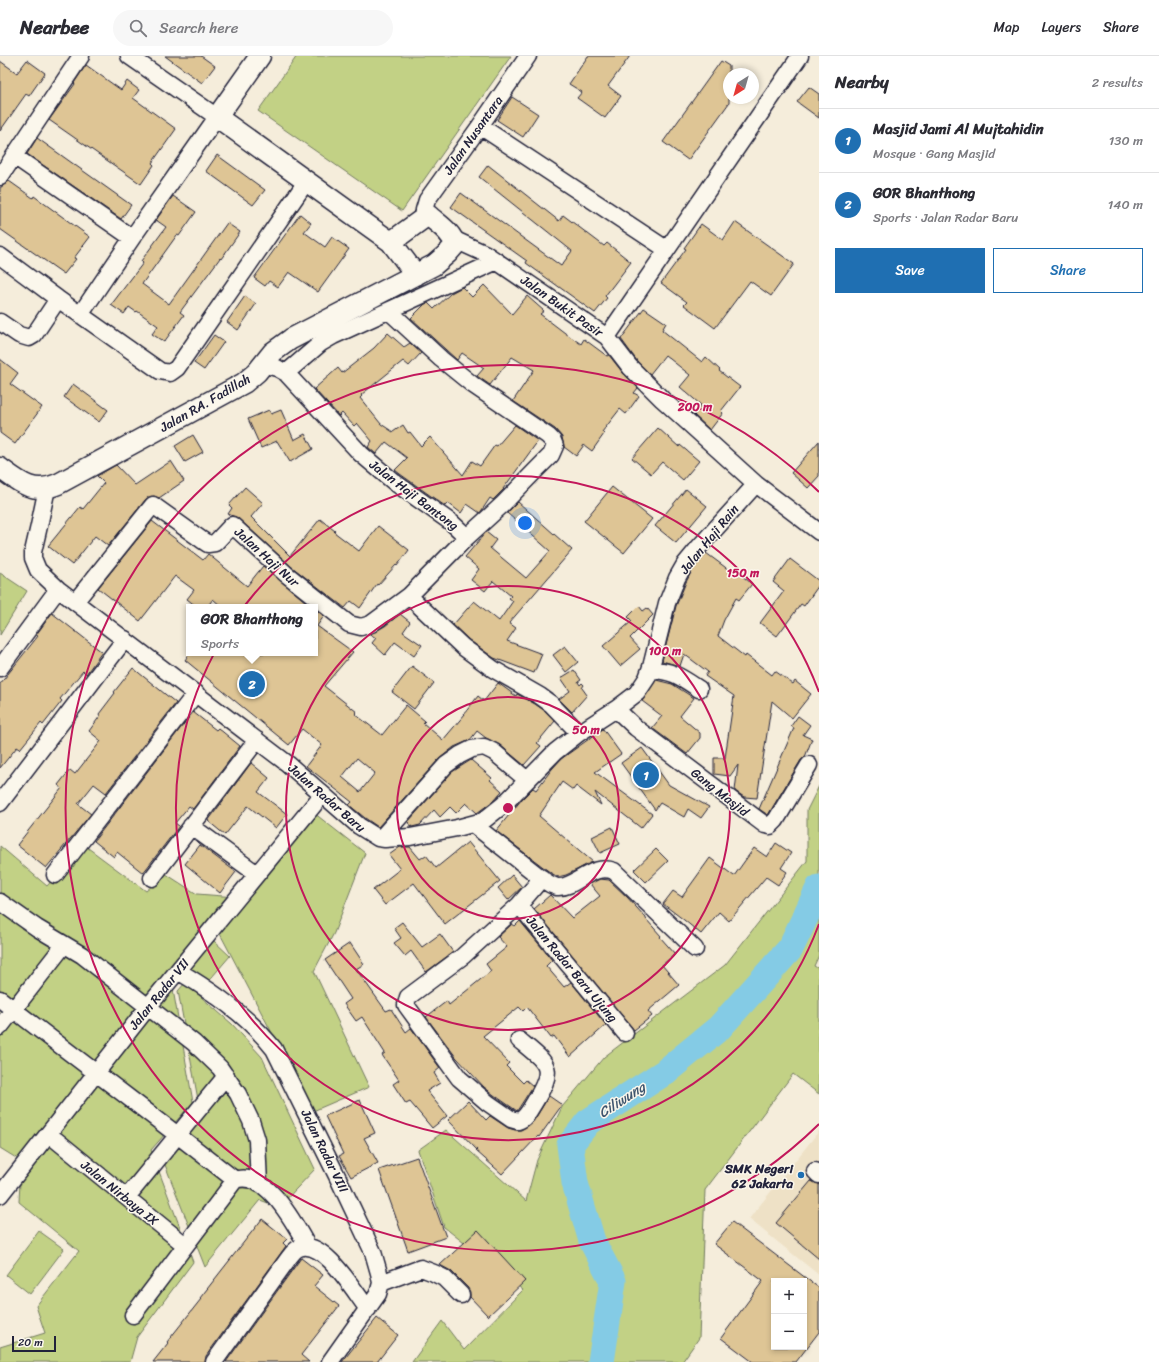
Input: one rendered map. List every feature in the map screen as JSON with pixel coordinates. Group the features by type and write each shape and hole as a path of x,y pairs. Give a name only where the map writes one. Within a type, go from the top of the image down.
{"main road":[{"path":"260,56 217,118 391,242 416,274"},
{"path":"391,242 428,215 453,239"},
{"name":"Jalan RA. Fadillah","path":"0,468 26,486 32,488 52,487 66,480 244,383 253,376 273,352 291,339 434,265 455,245 453,239"}],"street":[{"path":"1,174 81,56"},
{"path":"80,315 132,238 217,118 130,56"},
{"name":"Jalan Nusantara","path":"428,215 424,210 426,200 480,126 528,56"},
{"path":"607,336 800,56"},
{"path":"480,126 666,249"},
{"path":"14,156 132,238"},
{"path":"0,256 80,315 160,371 167,373 175,370 306,182"},
{"name":"Jalan Bukit Pasir","path":"453,239 486,254 607,336 642,380 756,484 816,526"},
{"path":"286,373 320,343 497,261"},
{"path":"0,322 19,335 29,338 34,335 58,299"},
{"path":"389,311 441,359 473,385 548,436 554,444 554,449 551,455 502,505 467,537"},
{"name":"Jalan Haji Bantong","path":"263,364 277,368 286,373 361,454 394,482 452,523 467,537 409,596"},
{"name":"Jalan Haji Rain","path":"474,825 483,821 494,813 555,752 579,733 616,709 637,693 647,678 650,670 665,609 677,578 685,564 699,547 756,484"},
{"name":"Jalan Radar Baru","path":"47,488 33,552 33,558 38,570 58,589 288,764 363,830 378,838 390,839 410,837 474,825"},
{"name":"Jalan Haji Nur","path":"75,602 154,505 208,544 215,543 232,525 286,574 349,624 361,627 371,624 409,596"},
{"path":"0,668 58,589"},
{"path":"409,596 463,647 493,669 551,704 579,733"},
{"path":"0,803 124,639"},
{"path":"650,670 664,670 679,675 699,689"},
{"path":"55,875 196,693"},
{"name":"Gang Masjid","path":"616,709 636,728 765,825 770,826 776,820 809,765"},
{"path":"152,878 257,740"},
{"path":"381,838 446,765 460,754 472,749 484,748 494,752 528,780"},
{"name":"Jalan Radar VII","path":"0,1195 148,1007 322,795"},
{"path":"474,825 551,885 562,887 600,869 608,868 614,871 694,949"},
{"path":"191,826 257,874"},
{"name":"Jalan Radar Baru Ujung","path":"519,1040 542,1060 547,1069 547,1075 544,1086 529,1111 523,1119 518,1121 502,1114 458,1078 406,1006 406,1003 408,998 463,956 519,906 542,878"},
{"path":"0,902 37,928 82,955 207,1055 226,1076 251,1121 257,1140 259,1184"},
{"name":"Jalan Radar Baru Ujung","path":"519,906 625,1033"},
{"path":"0,1027 64,944"},
{"name":"Jalan Radar VIII","path":"178,971 205,986 241,1014 263,1035 274,1049 364,1232 377,1263 381,1282"},
{"path":"0,999 235,1180"},
{"path":"127,1197 226,1076"},
{"name":"Jalan Nirbaya IX","path":"56,1140 185,1245"},
{"path":"133,1316 235,1180 240,1178 259,1184 269,1191 295,1225 308,1247"},
{"path":"214,1362 292,1254 299,1248 312,1248 332,1261 368,1309"},
{"path":"330,1362 378,1294 381,1282 421,1268 444,1278 461,1295"}],"shaded area":[{"name":"SMK Negeri 62 Jakarta","path":"819,1131 819,1275 749,1219"}],"green space":[{"path":"297,56 511,56 402,211 258,111"},
{"path":"0,573 27,591 0,635"},
{"path":"819,786 819,955 814,966 819,969 819,1094 793,1074 705,1190 699,1338 682,1362 412,1362 442,1321 464,1350 523,1290 444,1227 418,1150 446,1130 526,1201 537,1160 562,1107 604,1057 725,965 807,861 807,810"},
{"path":"314,813 365,853 334,933 314,971 369,1087 313,1111 217,928 172,984 193,1102 151,1150 193,1262 137,1337 130,1362 0,1362 0,1347 45,1333 36,1306 79,1251 19,1202 21,1161 0,1148 0,846 47,886 84,845 146,891 166,874 197,894 249,898"},
{"path":"214,941 230,956 206,984 189,969"},
{"path":"185,983 232,1024 262,1057 315,1169 279,1207 260,1200 205,1267 160,1152 199,1105 178,991"},
{"path":"39,1231 64,1249 30,1294 6,1275"}],"building":[{"path":"165,56 201,56 215,66 202,83"},
{"path":"588,56 630,56 608,86 621,96 605,118 577,98 582,92 569,84"},
{"path":"27,60 45,73 29,96 26,94 0,131 0,61 17,73"},
{"path":"721,61 729,66 729,68 723,68 723,104 728,104 688,160 663,142"},
{"path":"86,65 121,90 127,81 139,90 133,98 176,129 152,163 154,165 141,184 49,120 75,84 74,83"},
{"path":"809,87 819,94 819,118 797,102"},
{"path":"512,97 538,114 523,137 497,120"},
{"path":"37,138 131,205 121,219 27,154"},
{"path":"217,155 265,190 253,205 206,171"},
{"path":"488,165 559,221 563,215 604,246 607,243 631,262 605,296 607,298 595,313 526,263 527,261 451,207 461,193 561,266 572,251 479,177"},
{"path":"9,181 33,198 34,196 90,237 64,274 0,229 0,188"},
{"path":"173,196 196,212 179,236 177,235 142,284 169,304 227,223 240,232 180,312 184,315 164,342 152,334 158,326 137,311 136,312 129,307 124,314 111,305 143,263 141,261 166,227 156,220"},
{"path":"300,214 311,223 304,232 325,247 332,237 349,249 318,292 289,272 278,287 269,281 265,286 254,278"},
{"path":"735,222 794,264 771,296 750,281 715,328 684,305 687,302 661,283 686,249 684,248 701,224 723,240"},
{"path":"484,285 512,314 527,296 544,311 540,314 565,333 581,344 584,339 607,356 609,355 623,373 638,388 634,393 639,396 626,414 620,409 602,432 604,434 592,451 584,445 576,456 564,447 562,437 555,429 513,401 534,370 512,357 490,385 477,376 484,368 462,353 457,360 411,318 425,304 428,303 434,309 451,293 462,287 472,297"},
{"path":"245,296 256,304 238,330 227,322"},
{"path":"644,308 666,323 662,330 702,362 706,357 720,370 719,371 740,387 721,411 723,413 710,430 694,415 701,405 680,387 690,375 665,355 650,374 637,361 621,339"},
{"path":"388,333 404,347 410,343 421,353 409,366 403,361 361,395 362,396 360,398 381,424 393,432 403,425 408,433 410,432 421,446 430,437 463,475 472,461 480,466 495,445 497,446 515,425 538,441 504,489 493,500 490,498 480,513 467,504 461,513 448,503 445,506 400,474 395,470 407,458 386,442 376,454 368,447 372,441 357,423 354,426 342,413 339,416 314,389 338,368 342,373 374,348"},
{"path":"214,335 224,342 204,370 194,363"},
{"path":"0,359 18,373 10,384 42,407 15,444 0,433"},
{"path":"73,384 108,410 99,422 64,397"},
{"path":"269,410 271,414 281,410 294,440 305,434 313,449 290,462 277,441 261,448 248,419"},
{"path":"658,428 679,447 680,445 699,461 683,480 662,462 651,474 632,458"},
{"path":"193,435 203,452 185,462 175,446"},
{"path":"819,441 819,476 808,488 791,473"},
{"path":"171,461 184,481 159,498 154,496 146,499 108,546 95,536 72,565 48,546 80,507 83,509 104,483 97,476 116,465 135,485"},
{"path":"245,487 263,503 251,517 290,556 320,519 359,551 378,526 409,550 397,566 396,565 378,585 377,584 360,608 351,601 345,608 292,567 238,518 228,514 232,508 229,505"},
{"path":"612,487 652,519 624,553 584,521"},
{"path":"686,489 707,506 676,543 655,526"},
{"path":"518,502 572,550 509,623 516,628 507,641 542,654 534,673 494,658 469,640 453,625 474,601 499,621 513,601 509,598 511,596 493,581 485,591 471,580 479,569 465,557 486,532 496,540 490,548 526,578 550,551 507,513"},
{"path":"152,521 203,560 208,554 247,586 263,566 308,604 219,604 213,599 209,604 193,604 187,599 194,590 175,576 140,621 98,588"},
{"path":"706,553 733,573 735,570 752,584 739,600 736,598 724,620 718,636 745,657 746,655 772,675 775,671 793,684 795,681 811,694 792,718 772,701 757,798 744,797 735,791 738,765 730,776 714,774 714,758 725,758 734,696 705,676 708,672 684,654 680,666 662,661 676,606 693,569"},
{"path":"790,559 819,581 819,585 804,606 801,604 777,636 760,623 784,591 773,582"},
{"path":"639,606 643,611 647,608 653,615 630,638 640,649 620,666 603,646 632,621 628,617"},
{"path":"318,611 324,616 318,625"},
{"path":"52,613 102,652 86,674 83,671 60,699 62,701 43,725 41,723 20,749 17,747 0,768 0,684 38,636 36,635"},
{"path":"400,614 410,622 403,632 422,645 414,656 395,642 385,655 372,643 376,638 370,634 385,626"},
{"path":"318,627 353,652 324,686 357,712 355,714 382,735 406,705 425,721 423,723 443,740 478,696 484,701 498,683 516,696 517,694 535,704 555,721 537,743 541,746 524,765 500,745 486,738 477,731 470,740 454,747 439,759 378,827 349,805 352,802 306,766 322,745 302,729 289,745 185,660 188,656 318,656","holes":["357,758 375,773 360,792 342,777"]},
{"path":"565,646 578,662 566,672 553,655"},
{"path":"412,666 434,683 414,709 392,692"},
{"path":"133,668 176,703 106,793 94,784 78,804 91,814 46,868 17,845 62,788 58,785 70,770 75,774 101,741 89,731 100,716 99,714 115,693 114,692"},
{"path":"574,670 581,680 578,682 580,685 582,683 584,685 582,688 587,695 572,712 559,699 570,691 561,678"},
{"path":"656,680 672,684 694,698 680,716 700,733 700,738 687,754 652,728 662,716 642,701"},
{"path":"193,712 216,730 218,728 240,746 193,809 189,806 175,823 179,826 143,873 117,852 114,857 94,841"},
{"path":"798,716 810,725 803,735 812,739 805,757 801,760 768,815 759,809 794,728 791,726"},
{"path":"603,729 621,754 595,772 652,814 641,828 595,792 601,805 576,786 573,790 562,782 539,816 593,862 566,875 558,877 496,831 522,799 533,788 536,790 561,759"},
{"path":"642,748 669,785 709,807 701,818 688,809 684,817 660,803 655,810 621,763"},
{"path":"471,760 492,778 490,780 502,791 493,801 477,813 466,803 456,813 450,807 440,817 434,810 420,825 412,827 408,822 452,772"},
{"path":"251,763 269,778 258,792 287,814 276,828 248,806 225,835 208,821"},
{"path":"612,827 620,844 600,853 592,837"},
{"path":"468,842 500,881 445,924 414,883 385,905 373,890 400,869 389,855 400,847 410,847 420,859 426,855 436,868"},
{"path":"776,843 791,853 781,868 787,872 778,885 766,877 729,921 719,912 701,934 663,904 673,891 682,897 710,858 734,876 754,848 767,857"},
{"path":"200,845 236,872 220,893 185,864"},
{"path":"656,849 668,861 646,882 634,870"},
{"path":"512,875 522,887 508,900 498,888"},
{"path":"600,879 609,880 627,897 675,954 662,965 679,985 648,1011 652,1016 634,1030 534,909 550,895 572,918 600,896 590,884"},
{"path":"520,921 552,960 546,966 564,987 571,982 606,1025 570,1057 554,1036 551,1038 527,1007 523,1011 519,1007 483,1036 509,1063 506,1066 523,1083 526,1080 533,1086 517,1111 484,1087 456,1057 426,1017 447,1001 449,1005 491,971 486,964 507,947 498,937 512,924 515,926"},
{"path":"402,922 422,947 440,934 453,952 426,972 411,951 405,956 394,943 401,938 394,928"},
{"path":"350,943 364,964 356,969 386,1011 391,1009 406,1032 411,1028 440,1068 434,1073 440,1083 427,1091 447,1116 432,1128 410,1102 406,1104 393,1084 399,1080 382,1055 385,1053 362,1017 356,1021 344,1004 351,999 325,960"},
{"path":"549,1096 562,1105 539,1137 538,1136 502,1174 476,1151 477,1150 448,1120 468,1101 486,1120 490,1116 508,1128 521,1130 533,1122"},
{"path":"360,1100 375,1133 364,1138 378,1163 351,1177 339,1156 343,1154 325,1116"},
{"path":"417,1157 446,1237 408,1251 379,1170"},
{"path":"811,1181 819,1184 819,1259 776,1223"},
{"path":"262,1219 287,1239 283,1243 286,1246 206,1356 205,1362 153,1362 201,1299 200,1298"},
{"path":"732,1222 806,1278 771,1278 771,1350 805,1350 796,1362 753,1362 721,1338 763,1281 714,1244"},
{"path":"478,1230 525,1281 488,1316 470,1297 468,1288 451,1271 440,1265"},
{"path":"301,1258 323,1275 314,1286 339,1306 301,1355 309,1362 226,1362"},
{"path":"807,1279 819,1288 819,1332 807,1348"},
{"path":"377,1318 398,1335 377,1362 342,1362"}],"waterway":[{"name":"Ciliwung","path":"601,1362 613,1281 592,1241 575,1183 570,1145 588,1122 665,1072 719,1028 790,949 819,888"}],"place":[{"name":"GOR Bhanthong","path":"252,684"},
{"name":"Masjid Jami Al Mujtahidin","path":"646,775"},
{"name":"SMK Negeri 62 Jakarta","path":"801,1175"}]}
